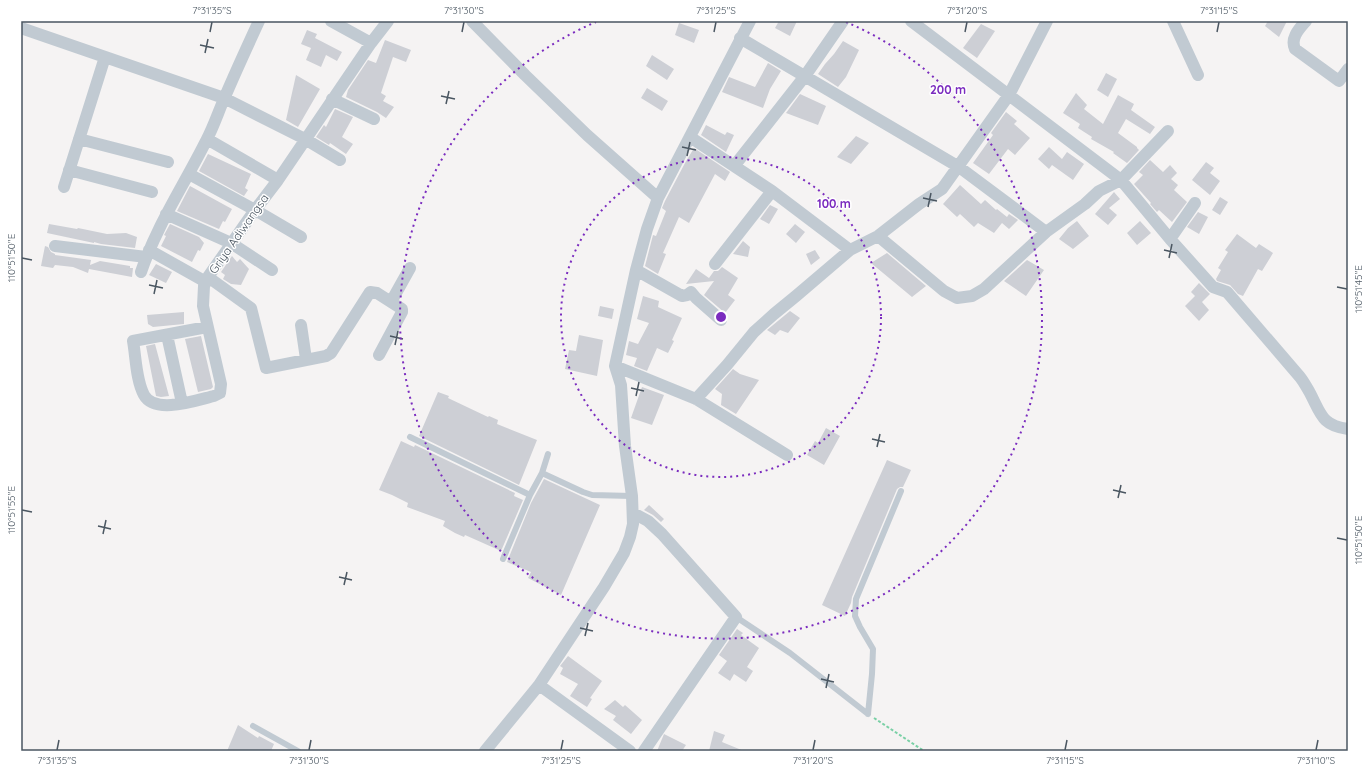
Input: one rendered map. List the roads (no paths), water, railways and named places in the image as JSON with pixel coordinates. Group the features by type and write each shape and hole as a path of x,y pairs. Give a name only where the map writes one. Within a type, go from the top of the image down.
{"street":[{"path":"141,272 147,253 166,214 207,139 259,21"},
{"path":"331,21 372,42"},
{"name":"Griya Adiwangsa","path":"167,335 133,341 139,379 147,400 154,404 162,405 182,403 218,395 220,393 221,384 203,306 204,286 231,243 278,180 332,99 388,21"},
{"path":"472,21 587,135 658,198"},
{"path":"485,751 539,685 604,587 624,553 630,537 633,513 632,496 625,446 621,385 615,366 636,270 658,198 750,21"},
{"path":"735,165 805,76 843,21"},
{"path":"911,21 1121,180 1170,239 1213,287 1227,292 1300,377 1321,416 1334,427 1348,429"},
{"path":"696,399 754,332 850,250 878,236 919,204 942,189 1010,95 1047,21"},
{"path":"1173,21 1198,75"},
{"path":"1306,21 1294,36 1293,45 1295,49 1344,83 1348,69"},
{"path":"21,28 224,98 305,139 340,160"},
{"path":"740,38 959,167 1046,232"},
{"path":"64,187 105,57"},
{"path":"332,99 374,120"},
{"path":"878,236 944,291 958,298 972,296 984,289 1046,232 1085,204 1099,191 1121,180 1168,131"},
{"path":"690,137 735,165 772,191 850,250"},
{"path":"79,139 168,162"},
{"path":"207,139 278,180"},
{"path":"69,170 152,192"},
{"path":"189,174 301,237"},
{"path":"715,264 772,191"},
{"path":"1170,239 1195,202"},
{"path":"166,214 231,243 272,270"},
{"path":"54,246 147,253 207,280 251,308 266,368 326,356 331,353 370,292 374,292 402,309 402,312 379,355"},
{"path":"391,302 410,268"},
{"path":"636,270 682,296 687,296 691,292 721,320"},
{"path":"301,325 306,359"},
{"path":"182,403 167,335 207,327"},
{"path":"615,366 696,399 787,456"},
{"path":"633,513 648,521 662,534 736,617 644,751"},
{"path":"539,685 630,751"}],"lane":[{"path":"410,437 530,495"},
{"path":"503,559 530,495 542,473 548,454"},
{"path":"542,473 592,495 632,496"},
{"path":"736,617 790,653 868,714 873,649 855,616 856,599 901,491"},
{"path":"253,726 298,751"}]}
